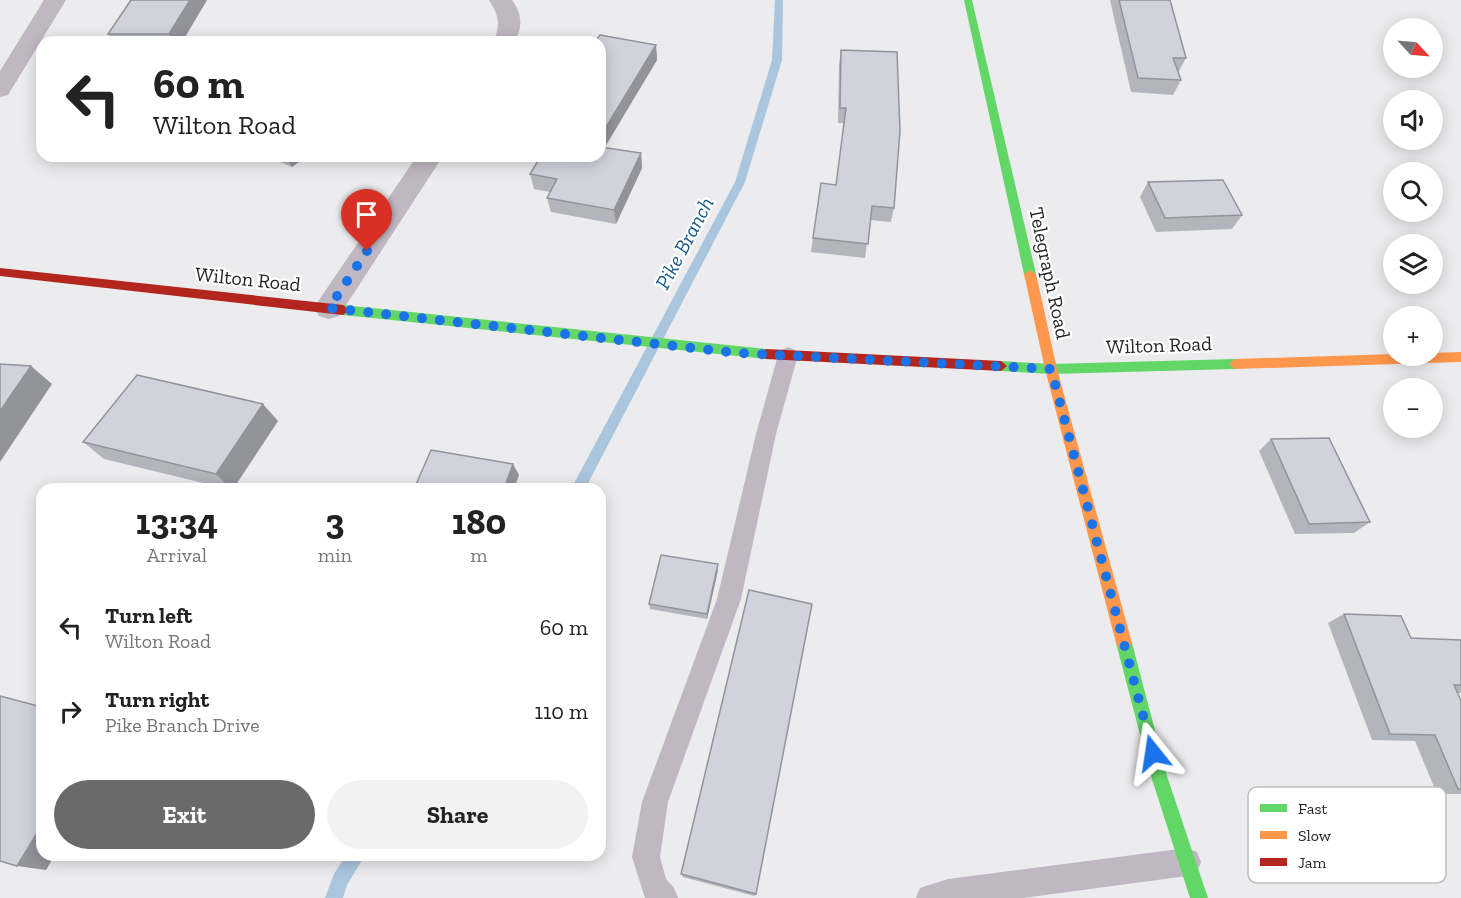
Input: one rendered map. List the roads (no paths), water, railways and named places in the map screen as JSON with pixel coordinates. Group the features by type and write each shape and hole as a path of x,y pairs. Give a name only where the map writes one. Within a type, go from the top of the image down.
{"street":[{"path":"0,90 55,0"},
{"path":"500,0 510,13 510,28 507,36"},
{"name":"Telegraph Road","path":"968,0 1051,369 1159,776 1199,898"},
{"path":"329,308 426,162"},
{"name":"Wilton Road","path":"0,272 705,349 788,355 1051,369 1461,357"}],"lane":[{"path":"664,898 654,887 646,857 655,802 729,599 766,434 788,355"},
{"path":"930,898 948,893 1187,862"}],"waterway":[{"name":"Pike Branch","path":"581,483 740,182 777,60 779,0"},
{"name":"Pike Branch","path":"334,898 340,880 352,861"}]}
